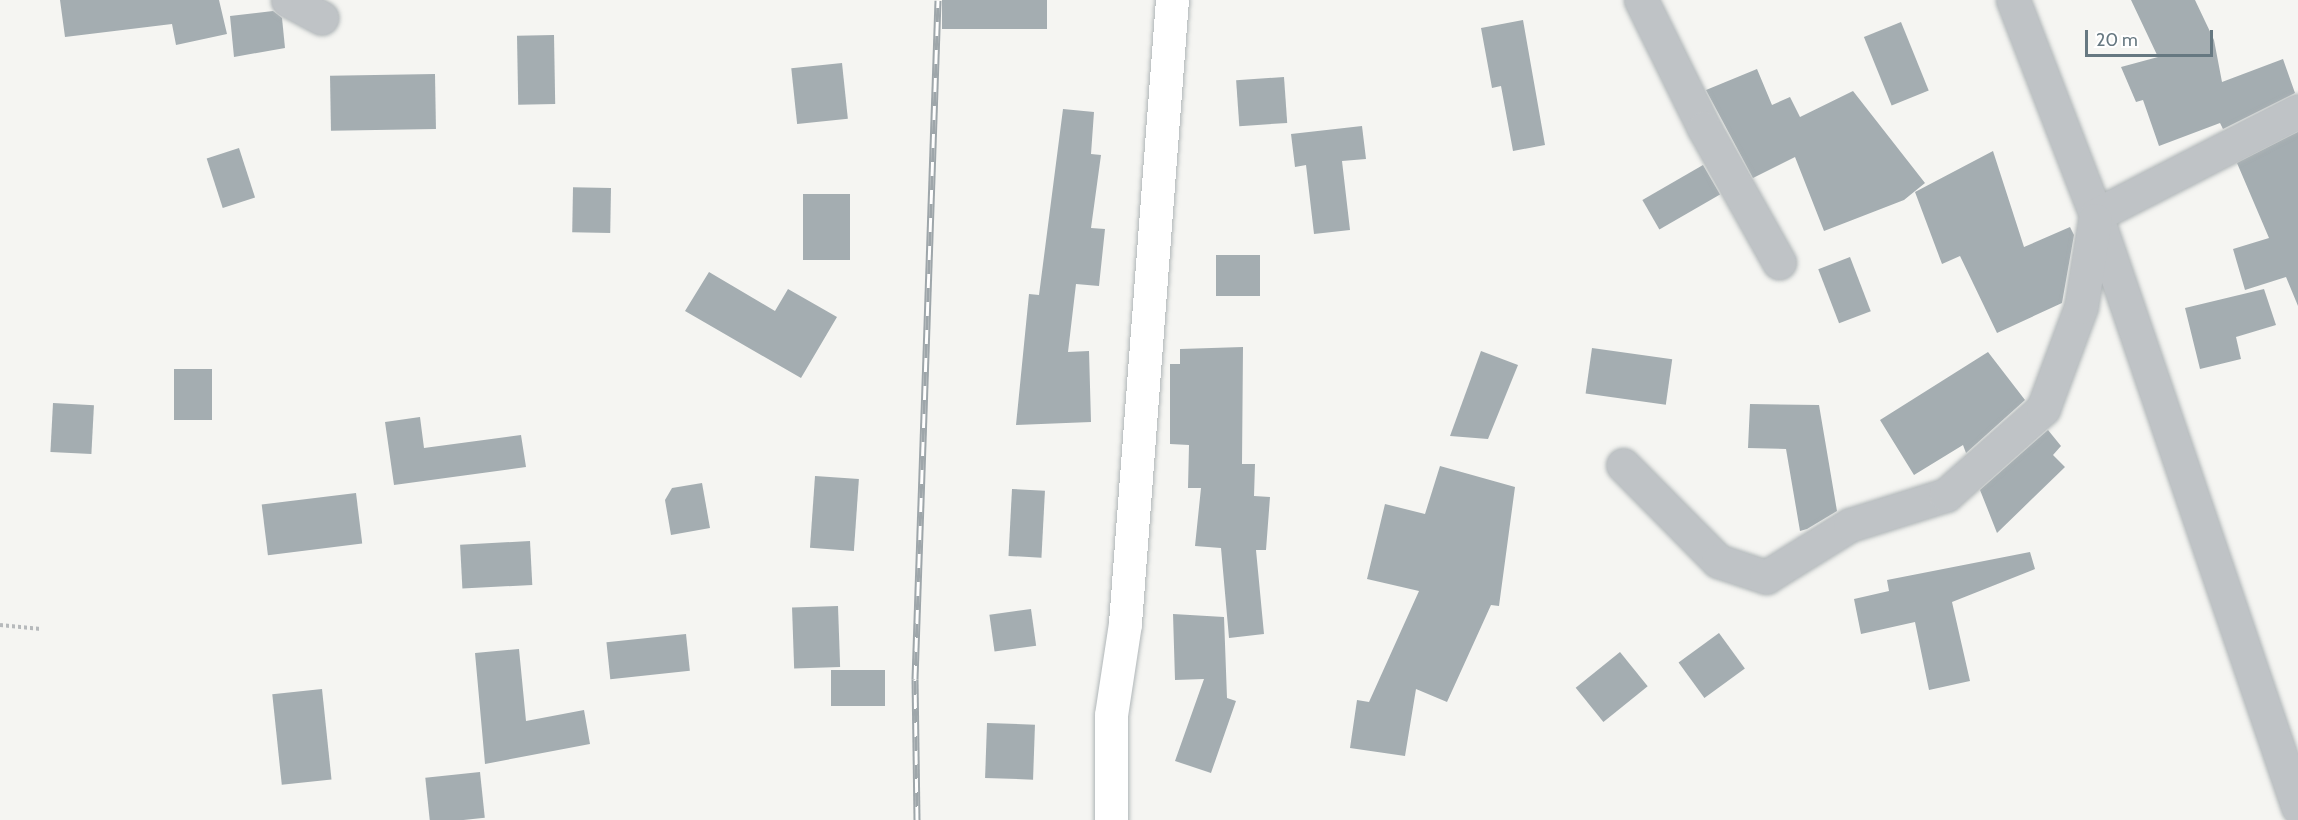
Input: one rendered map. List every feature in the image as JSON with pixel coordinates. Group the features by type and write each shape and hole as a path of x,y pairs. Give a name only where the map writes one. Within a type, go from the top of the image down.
{"main road":[{"path":"1111,820 1112,715 1125,623 1172,0"}],"street":[{"path":"288,0 322,18"},
{"path":"1641,0 1704,128 1779,262"},
{"path":"2013,0 2096,215 2298,807"},
{"path":"2096,215 2298,111"},
{"path":"1623,465 1718,561 1766,578 1850,525 1946,495 2043,409 2081,307 2096,215"}],"path":[{"path":"0,626 41,629"}],"building":[{"path":"60,0 219,0 227,34 176,45 172,24 65,37"},
{"path":"942,0 1047,0 1047,29 942,29"},
{"path":"2131,0 2195,0 2214,40 2222,82 2283,59 2295,93 2223,129 2220,123 2159,146 2143,100 2136,102 2121,67 2158,57"},
{"path":"273,11 282,18 285,48 234,57 230,16"},
{"path":"1523,20 1545,145 1513,151 1501,86 1492,88 1481,28"},
{"path":"1901,22 1929,91 1892,106 1864,37"},
{"path":"554,35 555,104 518,105 517,36"},
{"path":"842,63 848,119 797,124 791,68"},
{"path":"1757,69 1772,105 1790,97 1800,117 1853,91 1925,183 1904,200 1824,231 1795,157 1753,178 1706,90"},
{"path":"435,74 436,129 331,131 330,76"},
{"path":"1284,77 1287,123 1239,126 1236,80"},
{"path":"1063,109 1094,112 1091,154 1101,155 1091,228 1105,229 1099,286 1076,284 1068,352 1089,351 1091,422 1016,425 1029,294 1039,295"},
{"path":"1362,126 1366,159 1342,161 1350,230 1314,234 1306,165 1295,167 1291,134"},
{"path":"2298,132 2298,306 2286,277 2245,290 2233,249 2269,238 2237,163"},
{"path":"239,148 255,197 223,208 207,159"},
{"path":"1993,151 2024,247 2070,227 2074,235 2062,303 1997,333 1960,256 1942,264 1915,192"},
{"path":"1703,165 1720,194 1659,229 1642,200"},
{"path":"573,187 611,188 610,233 572,232"},
{"path":"803,194 850,194 850,260 803,260"},
{"path":"1216,255 1260,255 1260,296 1216,296"},
{"path":"1850,257 1871,311 1839,323 1818,269"},
{"path":"709,272 775,311 788,289 837,317 801,378 685,311"},
{"path":"2264,289 2276,325 2236,337 2241,359 2200,369 2185,308"},
{"path":"1243,347 1242,464 1255,464 1254,496 1270,497 1266,550 1256,550 1264,634 1229,638 1221,548 1195,546 1201,488 1188,488 1189,445 1170,444 1170,364 1180,364 1180,349"},
{"path":"1592,348 1672,359 1666,405 1586,394"},
{"path":"1481,351 1518,365 1488,439 1450,436"},
{"path":"1988,352 2025,400 1966,453 1963,445 1914,475 1880,420"},
{"path":"174,369 212,369 212,420 174,420"},
{"path":"53,403 94,405 91,454 50,452"},
{"path":"1750,404 1819,405 1837,511 1800,531 1786,449 1748,448"},
{"path":"420,417 424,448 521,435 526,467 394,485 385,422"},
{"path":"2048,430 2061,446 2053,455 2065,467 1997,533 1980,490"},
{"path":"1440,466 1515,487 1499,606 1491,605 1447,702 1416,689 1405,756 1350,748 1357,700 1369,702 1419,591 1367,579 1385,504 1425,514"},
{"path":"815,476 859,479 854,551 810,548"},
{"path":"702,483 710,528 671,535 665,500 672,488"},
{"path":"1012,489 1045,491 1041,558 1008,556"},
{"path":"356,493 362,544 268,555 262,505"},
{"path":"530,541 532,585 462,589 460,545"},
{"path":"2030,552 2035,569 1952,602 1970,681 1929,690 1915,622 1861,634 1854,599 1889,591 1887,580"},
{"path":"838,606 840,667 794,669 792,608"},
{"path":"1031,609 1036,646 995,651 989,615"},
{"path":"1173,614 1224,617 1227,698 1236,701 1211,773 1175,761 1204,679 1175,680"},
{"path":"1719,633 1745,669 1704,698 1679,662"},
{"path":"686,634 690,671 610,679 606,642"},
{"path":"519,649 526,721 584,710 590,744 485,764 475,653"},
{"path":"1620,652 1648,686 1603,722 1576,688"},
{"path":"831,670 885,670 885,706 831,706"},
{"path":"322,689 332,780 282,785 272,694"},
{"path":"987,723 1035,725 1033,780 985,778"},
{"path":"480,772 485,818 430,820 425,778"}],"railway":[{"path":"917,820 915,679 938,0"}]}
